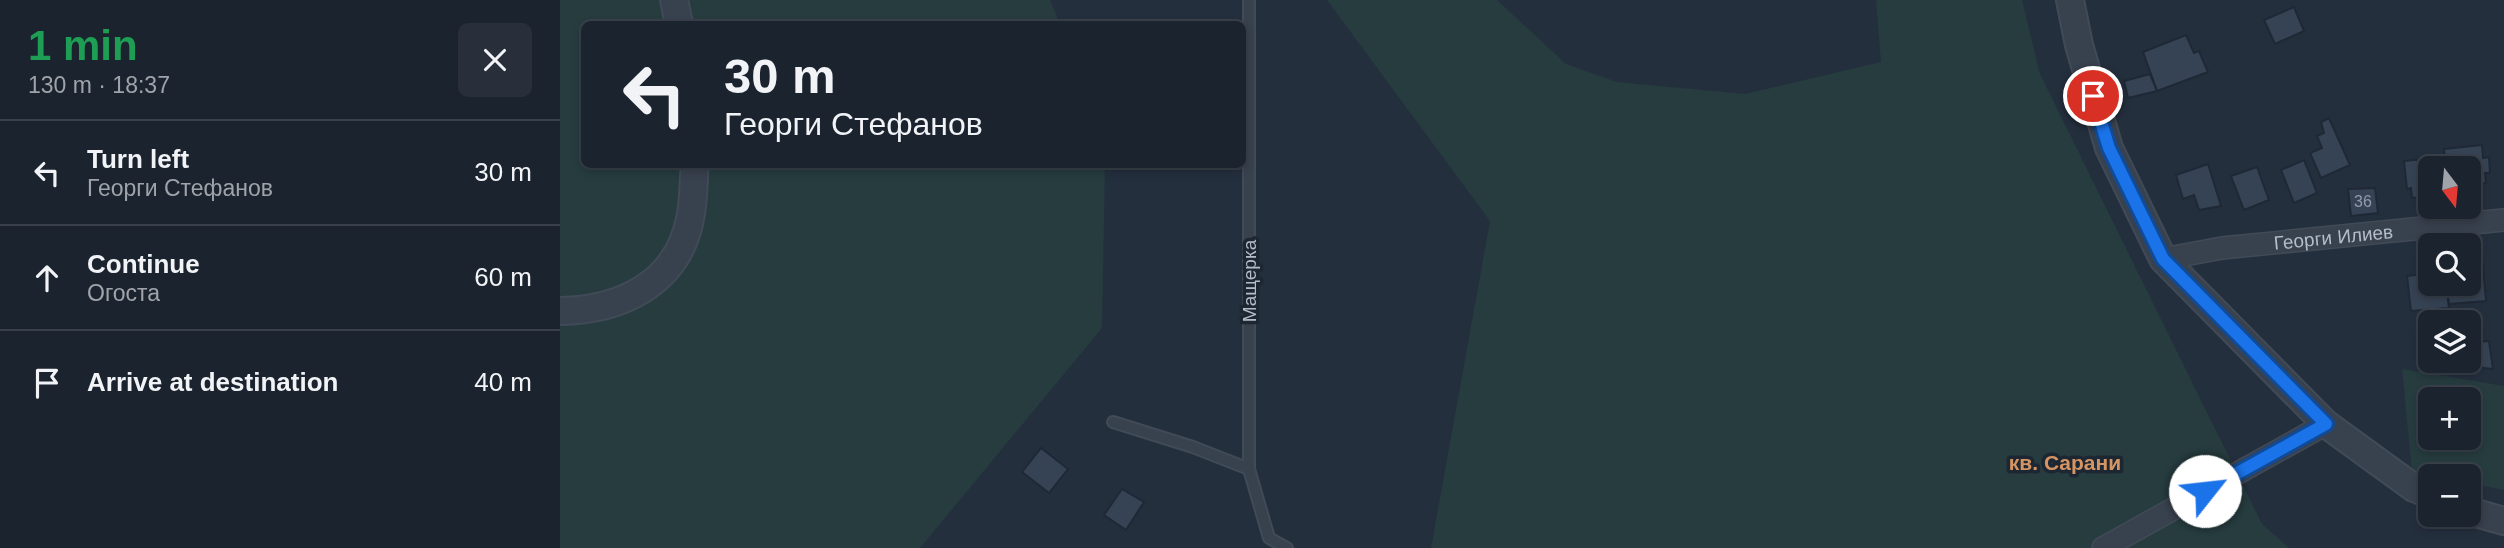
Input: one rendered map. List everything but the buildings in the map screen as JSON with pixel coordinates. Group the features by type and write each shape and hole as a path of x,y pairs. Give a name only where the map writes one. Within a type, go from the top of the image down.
{"street":[{"path":"674,0 678,21"},
{"path":"2070,0 2079,45 2109,148 2163,259 2326,424 2418,490"},
{"path":"560,311 592,311 635,296 670,266 690,221 695,168"},
{"name":"Георги Илиев","path":"2163,259 2222,248 2504,219"},
{"path":"2103,548 2326,424"},
{"path":"2481,514 2504,521"}],"lane":[{"name":"Мащерка","path":"1249,0 1250,470 1269,538 1287,548"},
{"path":"1113,422 1193,447 1250,470"}],"green space":[{"path":"560,0 1050,0 1059,21 581,21 581,168 1105,168 1102,328 920,548 560,548"},
{"path":"1327,0 1497,0 1566,64 1617,82 1745,94 1881,62 1876,0 2022,0 2040,74 2262,524 2289,548 1431,548 1490,221"},
{"path":"2402,369 2504,386 2504,490 2481,485 2481,464 2418,464 2418,472 2412,471"}],"district":[{"name":"кв. Сарани","path":"2065,463"}],"route":[{"path":"2093,96 2109,148 2138,213 2163,259 2326,424 2205,491"}]}
